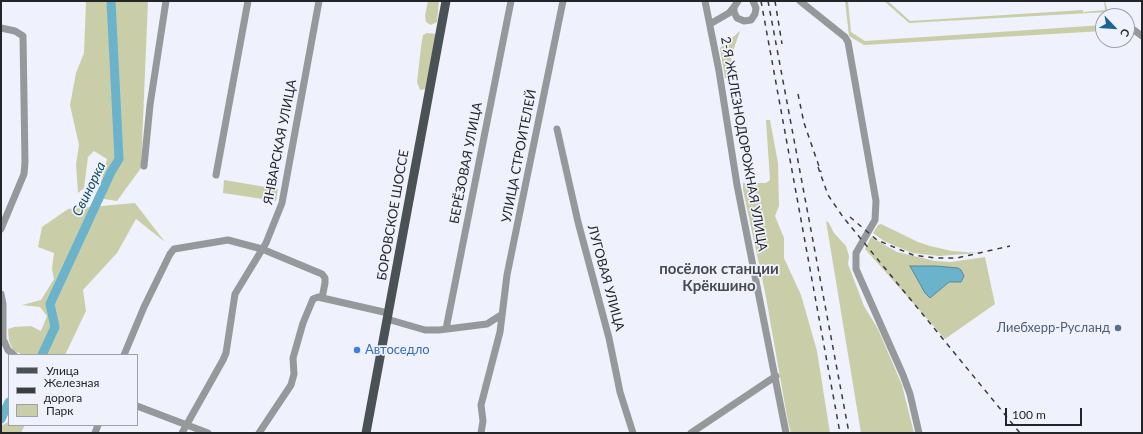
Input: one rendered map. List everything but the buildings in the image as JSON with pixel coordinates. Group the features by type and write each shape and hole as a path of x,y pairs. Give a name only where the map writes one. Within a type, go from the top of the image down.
{"main road":[{"name":"БОРОВСКОЕ ШОССЕ","path":"366,433 446,1"}],"street":[{"path":"144,166 150,105 166,1"},
{"path":"216,175 248,1"},
{"name":"ЯНВАРСКАЯ УЛИЦА","path":"182,433 223,360 226,353 234,294 266,244 283,199 319,1"},
{"name":"БЕРЁЗОВАЯ УЛИЦА","path":"446,329 511,1"},
{"name":"УЛИЦА СТРОИТЕЛЕЙ","path":"481,433 483,421 481,405 500,332 501,315 554,35 563,1"},
{"name":"2-Я ЖЕЛЕЗНОДОРОЖНАЯ УЛИЦА","path":"705,1 737,185 776,376 786,433"},
{"path":"710,24 734,9 740,20 751,20 756,11 753,1"},
{"path":"800,1 845,37 848,44 876,201 875,220 856,254 856,269 903,375 910,394 919,433"},
{"path":"1,28 15,31 23,36 25,162 24,174 1,229"},
{"name":"ЛУГОВАЯ УЛИЦА","path":"557,129 578,222 609,338 620,392 633,433"},
{"path":"124,354 144,307 170,254 174,249 228,240 262,249 322,274 325,283 320,297 312,302 303,323 293,361 294,374 291,385 259,433"},
{"path":"1,294 3,304 4,340 8,350 13,354"},
{"path":"320,297 387,316 425,330 486,324 501,315"},
{"path":"691,433 776,376"},
{"path":"138,406 208,433"}],"green space":[{"path":"86,1 148,1 141,168 117,201 104,199 101,182 107,159 94,151 88,157 84,188 78,193 76,164 79,145 70,105 76,73 84,53"},
{"path":"428,1 439,1 437,22 431,25 426,22 425,16"},
{"path":"845,1 848,1 851,32 865,41 1095,26 1095,31 864,45 849,36"},
{"path":"884,1 888,1 910,21 1083,10 1083,12 1095,11 1095,13 909,23"},
{"path":"1105,1 1107,8 1105,8"},
{"path":"740,31 731,57 733,70 728,78 725,78 720,48"},
{"path":"427,33 436,34 425,89 420,90 417,82 421,47 423,35"},
{"path":"766,120 770,120 778,163 779,206 775,216 784,238 784,258 801,295 817,351 830,433 791,433 788,422 765,292 743,190 743,183 766,183 770,180"},
{"path":"224,180 278,189 276,201 223,193"},
{"path":"135,203 165,242 136,219 117,253 83,290 86,311 65,354 21,354 13,350 9,341 8,329 14,327 31,326 41,331 47,316 40,307 22,305 41,300 54,279 52,269 54,253 38,247 42,227 68,209"},
{"path":"826,221 829,223 834,233 846,246 849,256 848,264 864,306 878,329 902,385 914,433 861,433"},
{"path":"881,224 918,242 930,246 952,251 978,253 939,256 912,253 884,241 873,233 878,225"},
{"path":"871,237 897,252 935,261 951,262 985,257 995,304 945,339 865,249"},
{"path":"8,422 8,426 24,426 21,433 1,433 1,426"}],"water":[{"path":"910,266 958,268 964,276 961,282 949,282 930,298 925,293"}],"waterway":[{"name":"Свинорка","path":"42,354 55,327 50,304 111,172 119,159 111,1"},
{"name":"Свинорка","path":"1,419 8,404"}],"railway":[{"path":"761,1 840,433"},
{"path":"768,1 849,433"},
{"path":"775,1 782,44"},
{"path":"798,94 804,123 821,172"},
{"path":"818,167 828,195 843,217 1020,433"},
{"path":"850,217 877,240 913,255 935,258 957,258 1010,246"}],"place":[{"name":"Лиебхерр-Русланд","path":"1118,328"},
{"name":"Автоседло","path":"357,350"}],"district":[{"name":"посёлок станции Крёкшино","path":"719,278"}]}
